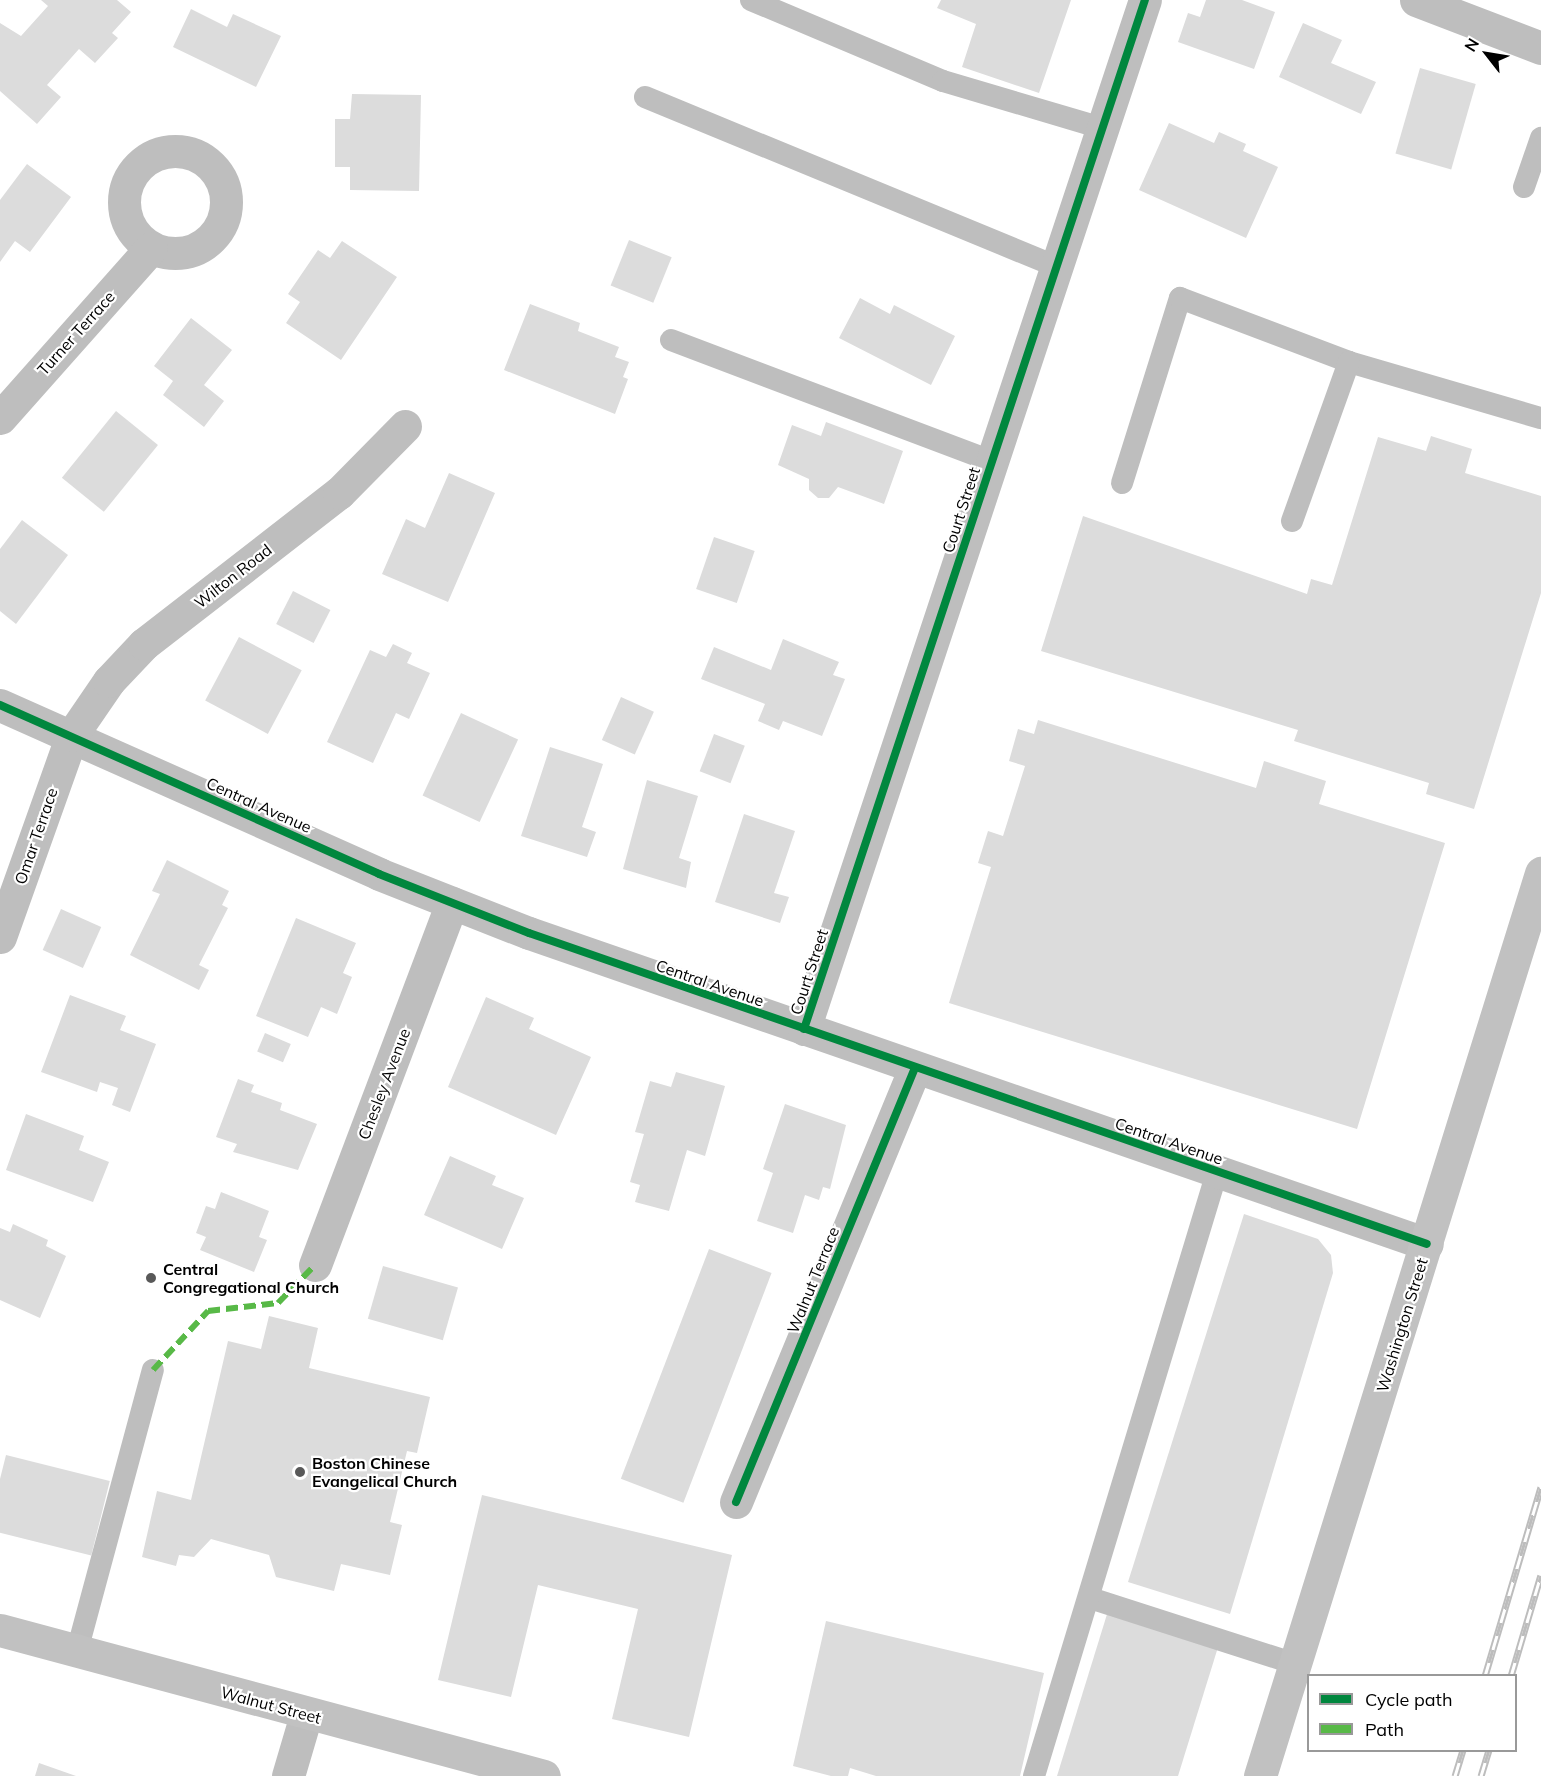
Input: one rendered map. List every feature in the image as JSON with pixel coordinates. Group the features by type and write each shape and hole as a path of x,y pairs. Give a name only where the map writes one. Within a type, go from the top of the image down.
{"main road":[{"name":"Washington Street","path":"1260,1776 1541,873"},
{"name":"Walnut Street","path":"0,1630 306,1715 544,1776"}],"street":[{"name":"Court Street","path":"804,1029 1145,0"},
{"path":"1416,0 1541,48"},
{"name":"Turner Terrace","path":"0,418 151,248"},
{"name":"Wilton Road","path":"72,735 109,681 144,644 339,493 405,426"},
{"name":"Central Avenue","path":"0,705 452,903 915,1068 1427,1244"},
{"name":"Omar Terrace","path":"0,938 72,735"},
{"name":"Chesley Avenue","path":"315,1265 452,903"},
{"name":"Walnut Terrace","path":"736,1502 915,1068"},
{"path":"288,1776 306,1715"}],"lane":[{"path":"751,0 943,81 1102,128"},
{"path":"645,97 1056,266"},
{"path":"1524,187 1541,138"},
{"path":"1122,483 1180,298 1349,362 1541,418"},
{"path":"671,340 992,461"},
{"path":"1292,520 1349,362"},
{"path":"1034,1776 1090,1598 1217,1172"},
{"path":"77,1651 153,1370"},
{"path":"1090,1598 1295,1664"}],"building":[{"path":"41,0 117,0 131,12 112,33 118,38 95,63 79,49 47,85 61,97 37,124 0,91 0,23 21,36 48,6"},
{"path":"941,0 1071,0 1039,93 962,67 976,24 937,8"},
{"path":"1206,0 1242,0 1275,12 1254,69 1178,42 1188,13 1200,17"},
{"path":"191,9 227,27 233,14 281,36 256,87 173,47"},
{"path":"1303,23 1342,40 1331,63 1376,82 1361,114 1279,77"},
{"path":"1420,68 1476,84 1451,170 1395,154"},
{"path":"352,94 421,95 419,191 350,190 350,167 335,167 335,119 350,119"},
{"path":"1169,123 1214,143 1219,132 1246,144 1243,151 1278,167 1246,238 1139,190"},
{"path":"27,164 71,197 30,252 15,241 0,262 0,200"},
{"path":"629,240 672,257 653,303 611,285"},
{"path":"342,241 397,277 341,360 286,323 300,302 288,294 318,250 330,258"},
{"path":"860,298 890,314 894,305 955,336 931,385 839,338"},
{"path":"530,304 580,323 578,331 619,347 615,357 629,362 623,377 628,379 615,414 504,370"},
{"path":"191,318 232,350 204,385 224,401 204,427 163,395 173,381 154,366"},
{"path":"116,411 158,445 104,512 62,478"},
{"path":"826,422 903,451 884,504 838,487 829,498 818,498 809,490 809,479 778,465 792,425 821,436"},
{"path":"1431,436 1472,449 1465,473 1541,496 1541,593 1474,809 1426,794 1429,783 1294,741 1298,730 1041,651 1083,516 1307,594 1311,579 1332,585 1378,437 1426,451"},
{"path":"449,473 495,493 448,602 382,574 406,519 425,528"},
{"path":"22,520 68,555 16,624 0,611 0,549"},
{"path":"714,537 755,551 737,603 696,589"},
{"path":"293,591 330,610 314,643 276,624"},
{"path":"239,637 302,670 268,734 205,701"},
{"path":"783,639 839,662 833,675 845,679 822,736 783,721 779,730 758,721 765,704 701,679 714,647 771,670"},
{"path":"393,644 412,653 407,663 430,673 409,719 396,713 373,763 327,742 370,650 386,657"},
{"path":"621,697 654,712 635,755 602,740"},
{"path":"461,713 518,740 480,822 423,795"},
{"path":"1038,720 1256,788 1264,761 1326,781 1319,804 1445,843 1357,1129 949,1003 991,867 978,863 988,831 1003,836 1025,766 1009,761 1018,729 1034,734"},
{"path":"714,734 745,746 730,783 700,771"},
{"path":"550,747 603,764 582,827 596,832 587,857 521,836"},
{"path":"647,780 698,796 679,858 691,862 686,888 623,869"},
{"path":"744,814 795,831 774,893 789,897 780,923 715,902"},
{"path":"167,860 229,891 222,905 228,908 199,965 209,970 199,990 130,955 160,894 152,891"},
{"path":"61,909 101,927 83,968 43,950"},
{"path":"296,918 356,943 343,973 352,977 337,1014 321,1007 308,1037 256,1016"},
{"path":"70,995 126,1016 120,1030 156,1044 130,1112 112,1105 118,1088 100,1082 97,1092 41,1072"},
{"path":"486,997 534,1018 529,1029 591,1057 556,1135 448,1087"},
{"path":"265,1033 291,1044 283,1062 257,1051"},
{"path":"676,1072 725,1086 705,1156 687,1150 669,1211 635,1202 640,1185 630,1182 644,1134 635,1132 650,1081 671,1087"},
{"path":"238,1079 254,1085 251,1092 282,1103 280,1110 317,1124 298,1170 233,1152 237,1144 216,1137"},
{"path":"785,1104 846,1125 830,1189 823,1187 819,1200 805,1195 793,1233 757,1221 773,1173 763,1169"},
{"path":"26,1114 84,1136 79,1150 109,1162 93,1202 6,1170"},
{"path":"450,1156 496,1176 492,1185 524,1198 502,1249 424,1215"},
{"path":"221,1192 269,1211 259,1237 267,1240 254,1272 200,1250 206,1237 196,1233 206,1206 215,1209"},
{"path":"1244,1214 1318,1239 1331,1255 1333,1273 1230,1614 1128,1582"},
{"path":"13,1224 48,1240 46,1246 66,1256 40,1318 0,1300 0,1228 10,1232"},
{"path":"709,1249 772,1273 683,1503 621,1479"},
{"path":"383,1266 458,1287 443,1340 368,1319"},
{"name":"Boston Chinese Evangelical Church","path":"269,1316 318,1328 309,1368 430,1397 417,1453 407,1451 390,1522 402,1525 390,1575 341,1564 334,1591 276,1577 269,1555 211,1539 194,1557 179,1555 176,1566 142,1557 157,1491 191,1500 228,1341 261,1349"},
{"path":"6,1455 110,1481 91,1556 0,1533 0,1479"},
{"path":"482,1495 732,1555 689,1737 612,1719 638,1609 538,1585 511,1697 438,1680"},
{"path":"1108,1611 1219,1644 1178,1776 1057,1776"},
{"path":"826,1621 1044,1673 1020,1776 876,1776 850,1768 848,1776 831,1776 793,1766"},
{"path":"39,1763 76,1776 35,1776"}],"railway":[{"path":"1486,1674 1541,1487"},
{"path":"1512,1674 1541,1575"},
{"path":"1455,1776 1462,1752"},
{"path":"1481,1776 1488,1752"}],"marked path":[{"path":"153,1370 208,1311 278,1303 315,1265"}],"cycle path":[{"path":"804,1029 1145,0"},
{"path":"0,705 379,874 529,933 1427,1244"},
{"path":"736,1502 915,1068"}],"place":[{"name":"Central Congregational Church","path":"151,1278"},
{"name":"Boston Chinese Evangelical Church","path":"300,1472"}]}
